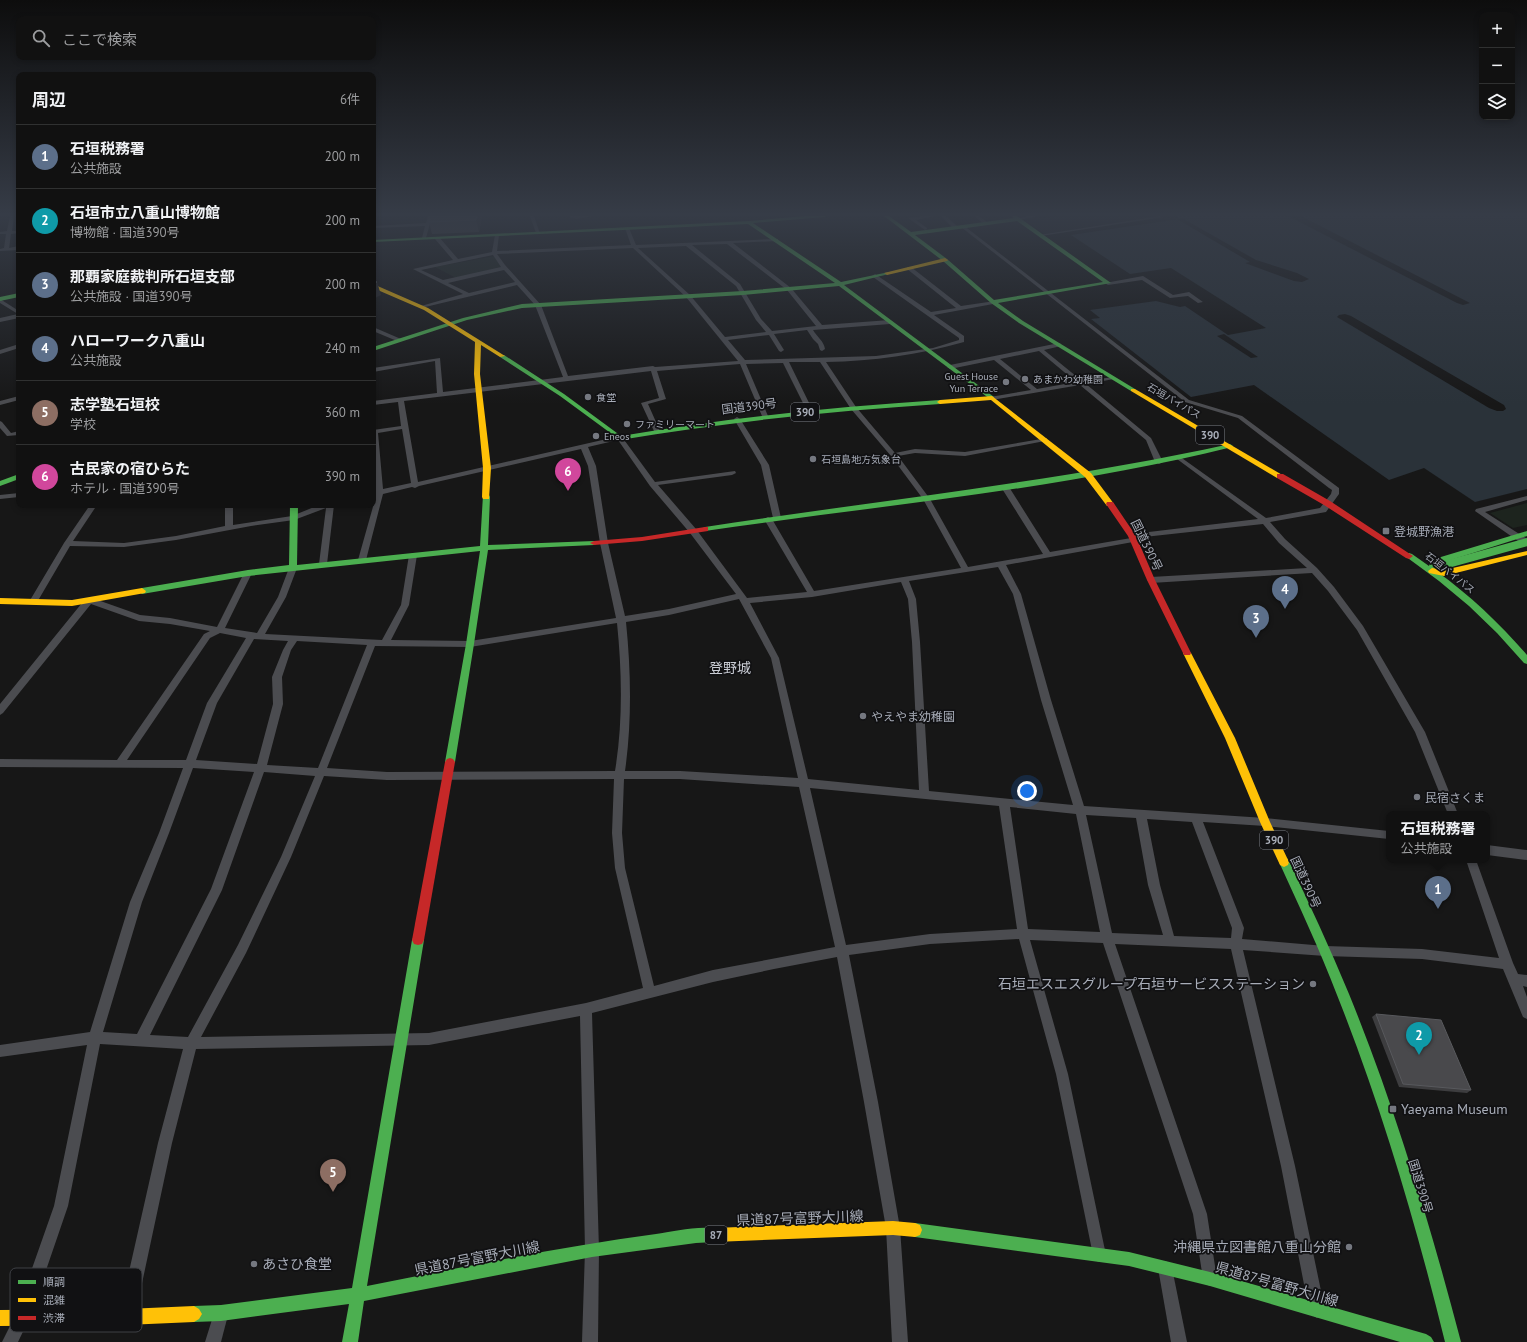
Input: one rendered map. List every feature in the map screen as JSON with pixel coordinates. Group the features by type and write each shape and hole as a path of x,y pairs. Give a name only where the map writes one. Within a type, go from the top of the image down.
{"main road":[{"path":"832,279 992,398"},
{"path":"376,348 492,312 538,305 743,293 840,284 864,279"},
{"name":"石垣バイパス","path":"966,279 993,302 1022,322 1112,378 1327,503 1432,571 1475,606 1527,661"},
{"path":"1102,279 1108,283"},
{"path":"993,302 1108,283"},
{"path":"376,287 422,307 544,382 580,407 620,438"},
{"path":"0,300 16,296"},
{"path":"350,1342 400,1040 448,775 470,644 484,548 487,468 478,390 478,342"},
{"name":"国道390号","path":"620,438 737,419 810,411 992,398 1045,438 1088,475 1133,538 1151,580 1230,738 1265,822 1325,951 1351,1014 1386,1112 1439,1285 1453,1342"},
{"path":"0,601 72,603 248,573 323,564 484,548 604,543 693,531 772,518 926,500 1088,475 1179,458 1230,446"},
{"path":"0,484 16,477"},
{"path":"293,568 294,508"},
{"path":"1432,571 1434,562 1527,533"},
{"path":"1432,571 1448,564 1527,542"},
{"path":"1432,571 1444,573 1455,571 1527,553"},
{"name":"県道87号富野大川線","path":"142,1317 221,1313 358,1296 592,1250 696,1236 893,1228 933,1232 1128,1259 1210,1279 1426,1342"},
{"name":"県道87号富野大川線","path":"0,1318 10,1318"}],"street":[{"path":"436,279 467,294"},
{"path":"443,282 458,279"},
{"path":"514,279 538,305 541,317 566,378"},
{"path":"669,279 688,296 742,362 765,416"},
{"path":"730,279 738,285 758,320 771,334 781,350"},
{"path":"776,279 789,289 820,327"},
{"path":"376,403 653,368 742,362 875,358 928,351 962,341 962,337 879,279"},
{"path":"922,279 960,308"},
{"path":"0,711 89,600 139,618 170,621 255,636 372,643 470,644 743,599 812,594 966,570 1133,538 1265,521 1322,510 1335,494 1336,490 1332,486 1259,431 1235,415 1198,406 1187,401 1029,279"},
{"path":"1108,283 1139,279"},
{"path":"1144,279 1172,297 1189,294 1200,302"},
{"path":"422,307 467,294 518,283"},
{"path":"0,300 16,311"},
{"path":"930,314 993,302"},
{"path":"0,320 16,317"},
{"path":"723,339 809,328 890,322"},
{"path":"809,328 815,338 821,343 822,349"},
{"path":"376,330 399,340"},
{"path":"0,345 7,350"},
{"path":"950,367 1042,350 1059,345"},
{"path":"0,352 16,347"},
{"path":"1042,350 1084,383 1149,439 1159,462"},
{"path":"995,358 1035,390"},
{"path":"376,369 438,359 440,395"},
{"path":"822,360 853,408 893,455 926,500 966,570"},
{"path":"785,361 810,411"},
{"path":"653,368 663,399 644,404 657,431"},
{"path":"992,398 1112,378"},
{"path":"0,403 16,399"},
{"path":"401,400 414,486"},
{"path":"737,419 765,465 772,518 812,594"},
{"path":"0,423 9,435 16,434"},
{"path":"376,432 405,427"},
{"path":"376,493 414,486 620,438 653,484 693,531 743,599 775,658 842,951 893,1228 900,1342"},
{"path":"893,455 915,452 965,454 1045,438"},
{"path":"584,447 592,466 604,543 621,619 625,664 624,744 619,775 617,834 620,868 650,993"},
{"path":"1179,458 1265,521 1282,541 1314,570 1360,628 1390,676 1420,732 1452,811"},
{"path":"653,484 732,473"},
{"path":"1005,487 1048,555"},
{"path":"0,498 16,495"},
{"path":"1527,498 1479,511 1527,542"},
{"path":"33,602 68,543 92,508"},
{"path":"228,528 229,508"},
{"path":"68,543 124,544 176,538 294,518 319,508"},
{"path":"323,564 330,508"},
{"path":"362,560 373,508"},
{"path":"385,643 404,605 412,555"},
{"path":"1001,564 1017,594 1046,700 1080,810 1107,938 1200,1214 1210,1279"},
{"path":"39,1268 61,1206 95,1038 136,902 164,833 212,703 282,597 293,568"},
{"path":"1151,580 1314,570"},
{"path":"119,764 207,636 220,630 248,573"},
{"path":"904,579 912,599 924,795"},
{"path":"140,1041 216,890 261,767 278,704 277,677 287,650 294,639"},
{"path":"137,1268 165,1142 191,1043 242,949 286,857 372,643"},
{"path":"1517,649 1527,646"},
{"path":"0,763 190,764 261,767 387,776 680,775 804,783 1080,810 1265,822 1386,835"},
{"path":"1004,802 1022,934 1062,1074 1099,1255"},
{"path":"1141,815 1154,885 1170,942"},
{"path":"1196,818 1238,928 1236,944 1288,1166 1316,1310"},
{"path":"1490,850 1527,855"},
{"path":"1472,863 1507,964 1527,1013"},
{"path":"0,1051 95,1038 191,1043 429,1039 586,1009 712,976 842,951 930,939 1022,934 1236,944 1325,951 1422,954 1507,964"},
{"path":"1514,979 1527,981"},
{"path":"586,1009 592,1250 590,1342"},
{"path":"1165,1268 1179,1342"},
{"path":"212,1342 221,1313"},
{"path":"10,1342 15,1332"}],"shaded area":[{"path":"1188,279 1527,279 1527,489 1475,502 1424,468 1389,480 1254,385 1191,397 1091,319 1100,318 1090,310 1156,301 1180,307 1185,306 1228,335 1266,328"},
{"path":"1527,503 1527,525 1513,528 1490,513"}],"pier":[{"path":"1288,279 1309,279 1302,282"},
{"path":"1410,279 1423,279 1470,303 1463,305"},
{"path":"1345,314 1351,316 1504,405 1506,409 1503,411 1497,411 1489,408 1337,317"},
{"path":"1224,334 1258,357 1251,358 1217,336"}],"building":[{"path":"1376,1014 1441,1020 1471,1090 1403,1084"}],"traffic: fast":[{"path":"832,279 992,398"},
{"path":"376,348 465,319 522,306 743,293 840,284 863,279"},
{"path":"966,279 993,302 1021,322 1133,390"},
{"path":"1102,279 1108,283"},
{"path":"993,302 1108,283"},
{"path":"0,299 16,296"},
{"path":"502,356 562,395 620,438 740,420 940,402"},
{"path":"705,529 1034,483 1165,460 1230,446"},
{"path":"0,484 16,477"},
{"path":"450,762 470,644 484,548 486,497"},
{"path":"293,568 294,508"},
{"path":"1432,571 1434,562 1527,533"},
{"path":"1448,564 1527,542"},
{"path":"142,591 248,573 323,564 484,548 594,543"},
{"path":"1409,556 1442,579 1487,617 1527,661"},
{"path":"1284,862 1336,976 1366,1055 1420,1218 1453,1342"},
{"path":"350,1342 418,940"},
{"path":"915,1230 1129,1259 1210,1279 1426,1342"},
{"path":"194,1314 221,1313 358,1295 592,1250 696,1236 714,1235"}],"traffic: slow":[{"path":"376,287 426,309 502,356"},
{"path":"478,342 477,374 487,468 486,497"},
{"path":"1133,390 1280,476"},
{"path":"940,402 992,398 1088,475 1110,504"},
{"path":"1432,571 1444,573 1527,553"},
{"path":"0,601 72,603 142,591"},
{"path":"1187,653 1230,738 1265,822 1284,862"},
{"path":"714,1235 893,1228 915,1230"},
{"path":"142,1316 194,1314"},
{"path":"0,1318 10,1318"}],"traffic: jam":[{"path":"1280,476 1327,503 1409,556"},
{"path":"1110,504 1132,536 1151,580 1187,653"},
{"path":"594,543 642,539 705,529"},
{"path":"418,940 450,762"}],"place":[{"name":"あまかわ幼稚園","path":"1025,379"},
{"name":"Guest House Yun Terrace","path":"1006,382"},
{"name":"食堂","path":"588,397"},
{"name":"ファミリーマート","path":"627,424"},
{"name":"Eneos","path":"596,436"},
{"name":"石垣島地方気象台","path":"813,459"},
{"name":"古民家の宿ひらた","path":"568,491"},
{"name":"登城野漁港","path":"1386,531"},
{"name":"ハローワーク八重山","path":"1285,609"},
{"name":"那覇家庭裁判所石垣支部","path":"1256,638"},
{"name":"やえやま幼稚園","path":"863,716"},
{"name":"民宿さくま","path":"1417,797"},
{"name":"石垣税務署","path":"1438,909"},
{"name":"石垣エスエスグループ石垣サービスステーション","path":"1313,984"},
{"name":"石垣市立八重山博物館","path":"1419,1055"},
{"name":"Yaeyama Museum","path":"1393,1109"},
{"name":"志学塾石垣校","path":"333,1192"},
{"name":"沖縄県立図書館八重山分館","path":"1349,1247"},
{"name":"あさひ食堂","path":"254,1264"}],"district":[{"name":"登野城","path":"730,668"}]}
